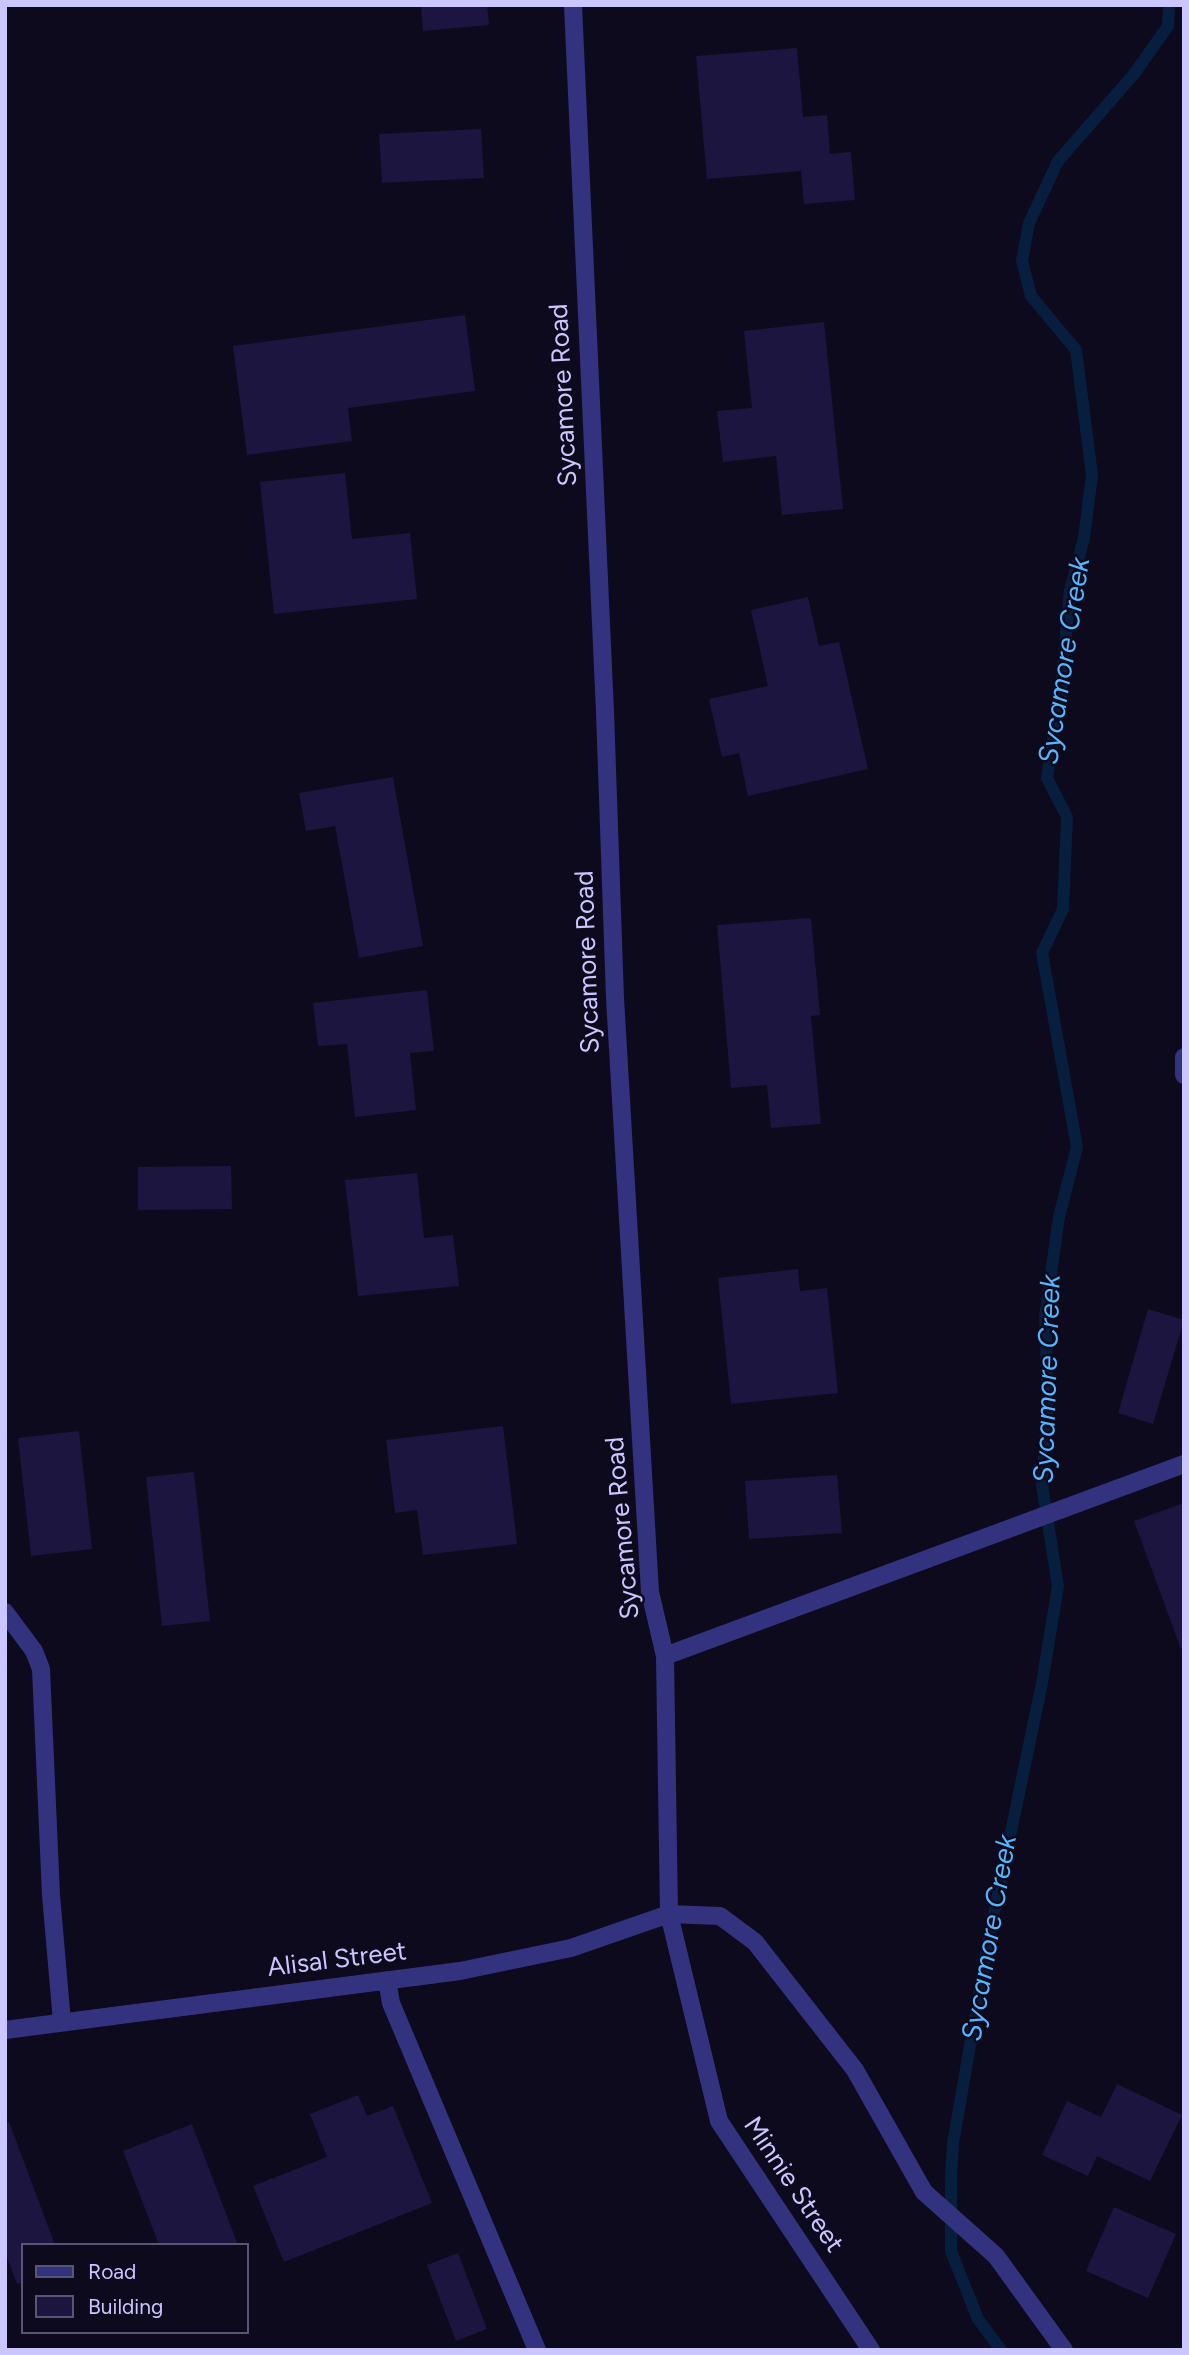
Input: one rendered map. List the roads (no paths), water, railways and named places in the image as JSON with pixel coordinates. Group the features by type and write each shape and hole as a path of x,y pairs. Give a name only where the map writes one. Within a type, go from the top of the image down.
{"street":[{"name":"Sycamore Road","path":"573,5 616,1012 650,1592 665,1656 669,1914"},
{"path":"1184,1057 1184,1075"},
{"path":"665,1656 1184,1464"},
{"path":"5,1612 34,1651 41,1669 51,1895 62,2022"},
{"path":"669,1914 720,1916 755,1942 855,2070 924,2192 996,2256 1064,2350"},
{"name":"Alisal Street","path":"5,2030 460,1971 571,1948 669,1914"},
{"name":"Minnie Street","path":"669,1914 719,2121 871,2350"},
{"path":"387,1980 391,2003 537,2350"}],"waterway":[{"name":"Sycamore Creek","path":"1001,2350 978,2319 951,2251 951,2180 953,2143 989,1937 1042,1683 1058,1586 1042,1485 1048,1400 1045,1316 1059,1217 1077,1147 1042,953 1063,909 1067,817 1047,778 1060,698 1070,590 1084,538 1092,475 1076,350 1031,296 1022,261 1029,223 1058,161 1134,74 1168,26 1169,5"}]}
